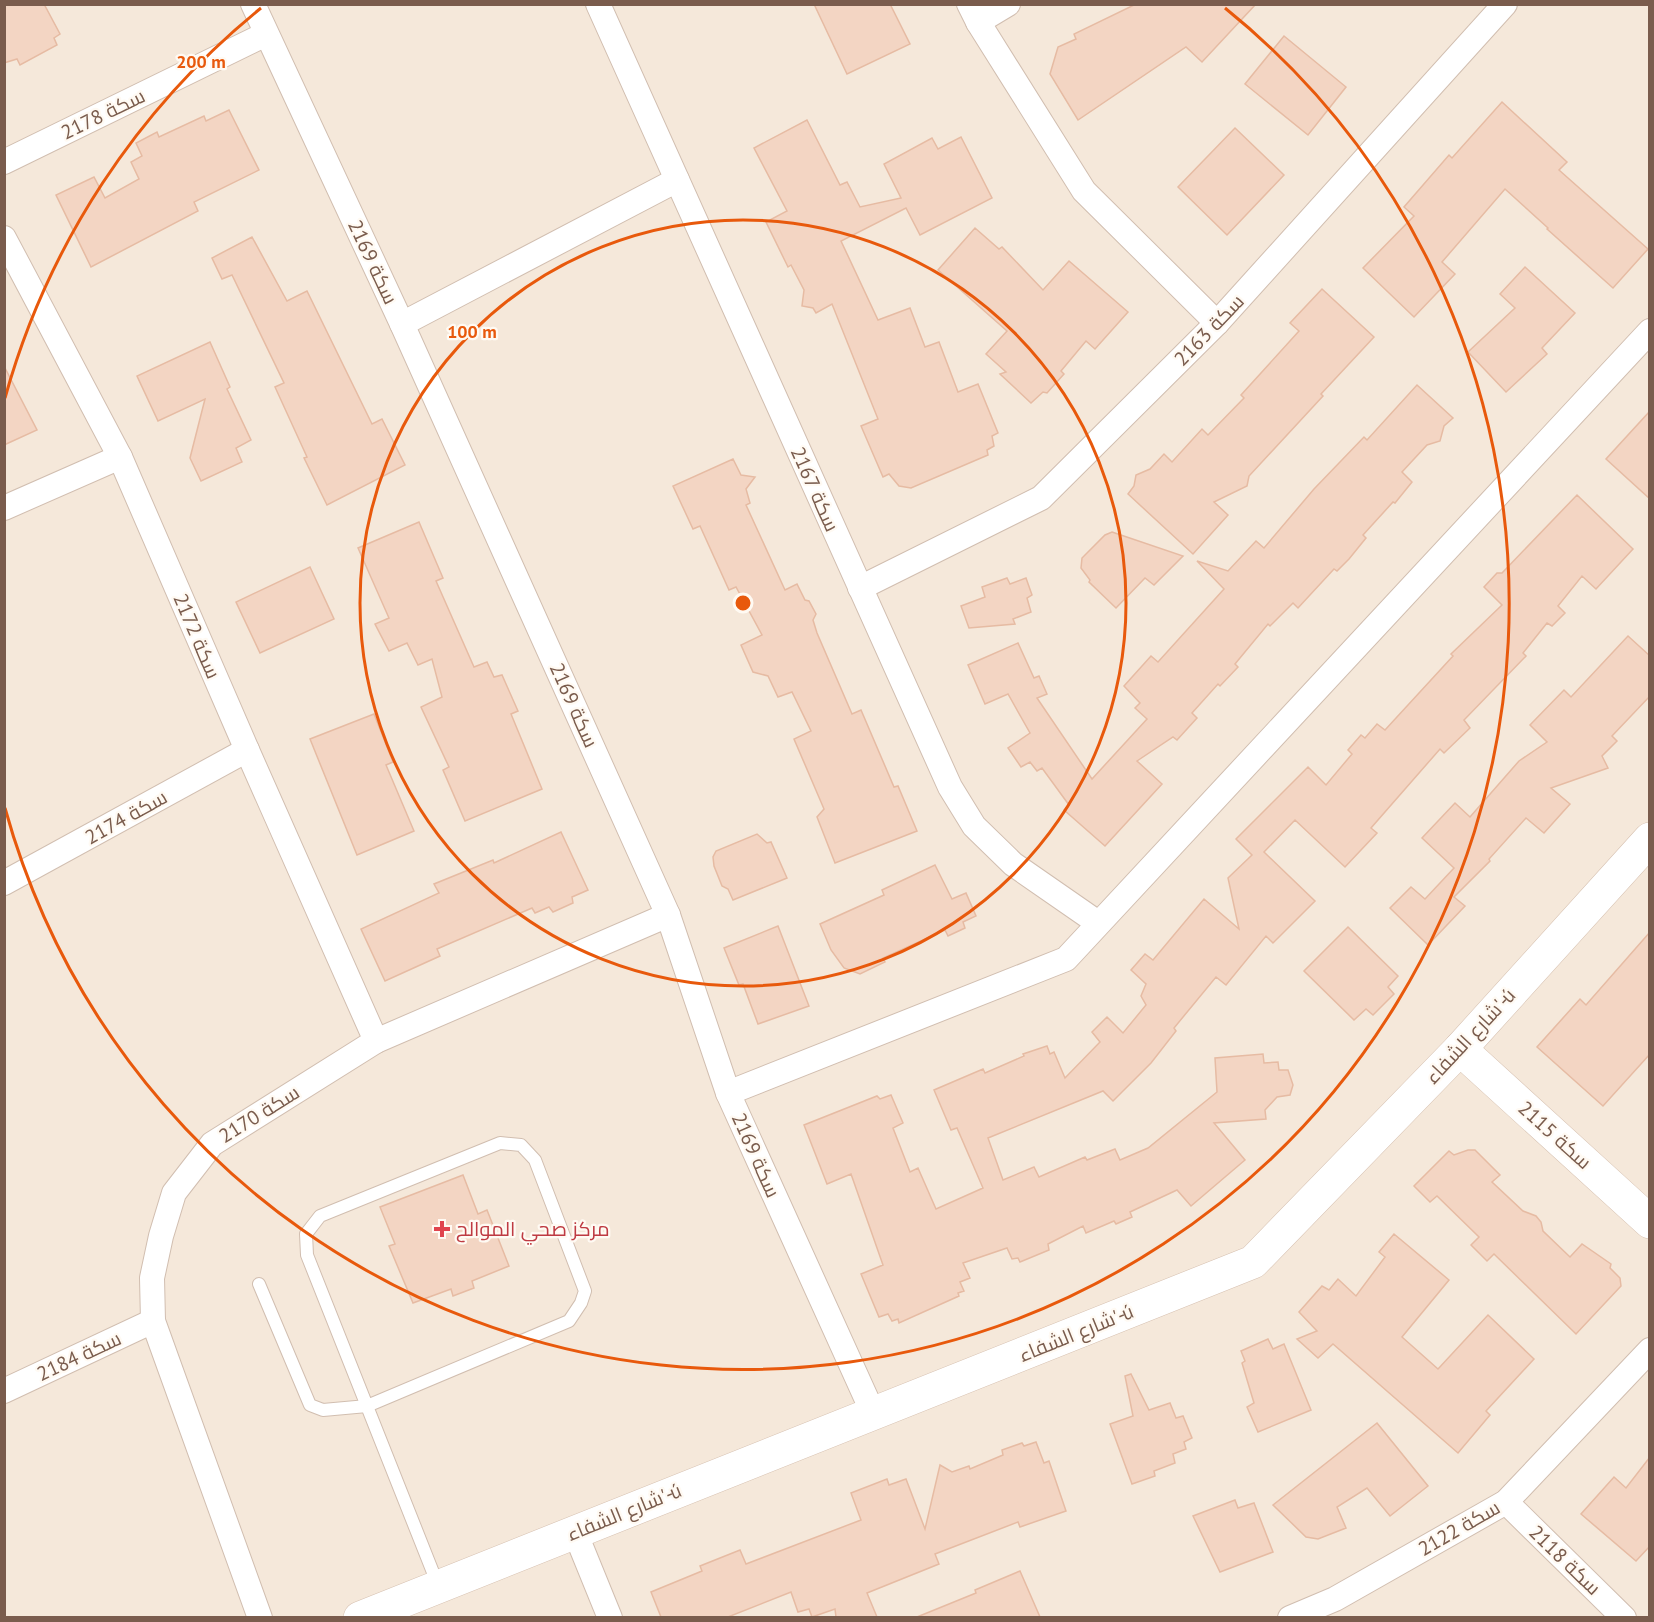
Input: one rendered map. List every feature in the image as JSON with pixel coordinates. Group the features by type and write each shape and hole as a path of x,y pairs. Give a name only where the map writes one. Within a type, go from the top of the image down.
{"street":[{"name":"سكة 2169","path":"253,4 402,324 668,915 728,1093 873,1413"},
{"name":"سكة 2167","path":"597,4 950,787 974,825 1013,864 1098,923"},
{"path":"1008,4 974,13 1084,191 1216,323"},
{"name":"سكة 2163","path":"860,588 1041,498 1216,323 1505,4"},
{"name":"سكة 2178","path":"4,162 266,34"},
{"path":"402,324 676,180"},
{"name":"سكة 2172","path":"4,238 120,457 376,1041"},
{"path":"728,1093 1066,959 1650,331"},
{"path":"4,508 120,457"},
{"name":"سكة 2174","path":"4,883 247,750"},
{"name":"شارع الشفاء'-ú","path":"360,1617 1253,1262 1460,1049 1650,839"},
{"name":"سكة 2170","path":"260,1617 153,1321 152,1278 161,1236 174,1193 212,1144 376,1041 668,915"},
{"name":"سكة 2115","path":"1460,1049 1650,1222"},
{"name":"سكة 2184","path":"4,1391 153,1321"},
{"name":"سكة 2122","path":"1290,1617 1338,1608 1506,1502 1650,1350"},
{"name":"سكة 2118","path":"1506,1502 1624,1617"},
{"path":"575,1532 610,1617"}],"lane":[{"path":"259,1284 310,1405 323,1410 367,1406 569,1321 581,1303 585,1291 535,1160 521,1145 500,1143 320,1216 306,1234 307,1255 367,1406 439,1586"}],"shaded area":[{"path":"5,5 1649,5 1649,1617 5,1617"}],"building":[{"path":"4,4 44,4 60,34 54,38 57,45 20,65 17,59 4,63"},
{"path":"814,4 890,4 910,44 847,74"},
{"path":"1136,4 1256,4 1202,62 1186,47 1078,120 1050,74 1058,47 1076,39 1074,34"},
{"path":"1284,36 1346,87 1308,135 1245,84"},
{"path":"1502,102 1567,162 1559,170 1648,249 1613,288 1505,189 1442,262 1455,274 1414,317 1363,268 1414,216 1404,207 1449,155 1452,158"},
{"path":"229,110 259,170 194,202 198,211 91,267 56,195 94,177 105,198 139,179 131,162 142,156 136,143 157,132 159,137 204,116 206,121"},
{"path":"807,120 840,185 847,182 860,207 901,198 884,164 932,138 938,149 961,137 992,198 920,235 906,208 841,241 878,320 910,308 925,347 939,342 958,392 978,384 998,433 992,436 994,446 987,450 988,455 911,488 899,486 889,474 883,477 861,426 878,419 832,304 816,313 813,308 802,306 804,290 791,265 788,267 766,222 787,211 754,148"},
{"path":"1235,128 1284,175 1227,235 1178,187"},
{"path":"975,228 999,249 1002,247 1043,290 1069,261 1128,312 1095,349 1086,341 1061,371 1064,374 1047,393 1043,392 1031,403 1000,374 1006,372 986,354 1007,331 938,270"},
{"path":"252,237 287,301 307,291 372,424 382,419 405,465 327,505 304,458 307,457 275,387 284,383 232,275 222,279 212,258"},
{"path":"1525,267 1575,313 1542,348 1547,354 1506,392 1468,352 1515,308 1500,294"},
{"path":"1322,289 1374,337 1249,476 1247,486 1214,502 1228,515 1193,554 1128,494 1134,486 1136,475 1150,469 1164,454 1172,462 1202,429 1208,435 1244,398 1241,395 1299,331 1290,323"},
{"path":"210,342 230,387 227,389 251,440 236,448 242,462 201,481 190,458 205,399 158,421 137,376"},
{"path":"4,366 37,430 4,445"},
{"path":"1417,385 1453,418 1444,426 1440,441 1427,445 1402,472 1412,482 1363,535 1366,538 1349,559 1337,571 1334,569 1298,608 1293,603 1270,626 1268,624 1235,664 1238,667 1220,686 1218,684 1192,713 1197,718 1177,740 1173,737 1137,761 1162,784 1105,846 1064,810 1069,805 1042,768 1037,771 1030,762 1021,767 1008,748 1030,733 1008,694 985,704 968,665 1018,643 1034,678 1039,676 1047,694 1037,698 1092,779 1147,719 1135,708 1140,703 1124,686 1151,656 1158,662 1224,589 1197,561 1228,571 1256,541 1264,548 1314,489 1364,437 1367,440"},
{"path":"1650,411 1650,499 1606,459"},
{"path":"733,459 741,475 755,477 746,489 750,503 746,505 785,590 797,584 805,600 809,601 816,614 813,620 817,633 852,714 861,710 894,787 898,786 917,831 835,863 817,817 824,809 794,739 811,731 792,692 778,697 768,676 753,672 741,645 762,635 736,587 729,590 700,526 693,529 673,486"},
{"path":"1577,495 1633,549 1596,589 1582,576 1558,606 1565,613 1552,626 1547,623 1523,653 1526,656 1464,720 1470,728 1444,753 1440,749 1371,828 1377,833 1345,867 1295,820 1264,852 1315,901 1273,943 1266,936 1226,985 1216,977 1174,1028 1176,1031 1151,1063 1113,1101 1103,1091 988,1138 1003,1180 1034,1167 1039,1177 1085,1157 1087,1160 1115,1149 1120,1160 1148,1148 1217,1092 1215,1058 1263,1054 1264,1063 1278,1062 1279,1070 1288,1070 1293,1085 1290,1095 1277,1097 1265,1110 1266,1119 1214,1123 1245,1160 1191,1206 1177,1190 1130,1212 1132,1217 1116,1224 1114,1221 1086,1233 1083,1226 1048,1244 1049,1250 1020,1262 1018,1258 1012,1259 1007,1248 963,1263 970,1278 960,1282 964,1291 958,1293 959,1296 899,1323 898,1319 892,1321 888,1314 879,1317 861,1274 883,1265 851,1174 827,1184 804,1125 877,1096 880,1099 891,1095 903,1123 893,1128 910,1172 918,1168 936,1209 983,1188 957,1128 951,1130 934,1090 983,1069 985,1073 1024,1056 1023,1054 1047,1046 1050,1054 1054,1052 1065,1078 1100,1042 1092,1032 1107,1017 1123,1033 1146,1005 1141,996 1146,984 1131,970 1145,954 1153,960 1204,899 1239,929 1228,878 1252,855 1236,839 1308,767 1326,785 1352,754 1348,750 1361,735 1365,738 1377,724 1385,730 1453,656 1451,654 1502,605 1484,587 1497,573 1502,573"},
{"path":"419,522 443,578 436,581 474,667 487,662 494,677 502,675 518,711 511,714 542,789 465,821 443,770 449,767 421,707 442,697 432,659 418,665 407,643 389,651 375,624 389,618 358,548"},
{"path":"1112,532 1183,556 1154,585 1145,578 1116,608 1089,582 1090,580 1081,568 1082,558 1105,535"},
{"path":"310,567 334,619 260,653 236,602"},
{"path":"1007,578 1010,584 1026,578 1032,595 1027,598 1031,612 1013,619 1015,624 969,628 961,606 985,597 982,587"},
{"path":"1628,636 1650,656 1650,696 1612,736 1617,741 1602,756 1608,768 1551,788 1570,804 1544,833 1526,818 1489,859 1490,861 1454,897 1465,906 1428,945 1390,908 1411,887 1425,899 1454,868 1422,838 1455,803 1470,817 1519,761 1547,742 1530,725 1564,690 1571,697"},
{"path":"374,714 393,762 386,765 414,831 357,855 310,739"},
{"path":"561,832 588,890 572,897 573,903 553,912 549,907 535,913 532,908 437,949 440,956 385,981 361,929 439,893 434,884 493,860 494,863"},
{"path":"757,834 767,843 771,842 787,878 733,900 728,889 722,886 713,857 716,851"},
{"path":"935,865 952,899 966,893 976,916 963,922 965,928 948,936 945,930 883,958 885,962 860,974 844,968 831,950 820,924 884,895 882,890"},
{"path":"778,926 809,1006 758,1024 743,984 739,985 724,948"},
{"path":"1348,927 1398,976 1388,987 1394,994 1373,1015 1366,1009 1354,1020 1304,971"},
{"path":"1650,932 1650,1054 1603,1106 1537,1047 1580,999 1586,1005"},
{"path":"1475,1150 1500,1175 1492,1182 1523,1211 1536,1216 1541,1222 1543,1231 1570,1257 1582,1244 1611,1264 1610,1268 1620,1278 1621,1286 1576,1334 1494,1254 1487,1261 1471,1245 1479,1237 1437,1196 1430,1202 1414,1186 1449,1151 1454,1155"},
{"name":"مركز صحي الموالح","path":"463,1175 478,1214 487,1210 509,1266 472,1281 474,1288 453,1296 451,1289 413,1303 389,1246 395,1244 380,1207"},
{"path":"1394,1234 1449,1280 1402,1337 1438,1369 1488,1315 1534,1359 1486,1411 1490,1415 1458,1453 1333,1344 1318,1358 1297,1339 1317,1331 1299,1312 1322,1286 1329,1290 1338,1279 1356,1296 1385,1257 1379,1252"},
{"path":"1268,1339 1273,1349 1284,1344 1311,1410 1258,1432 1247,1407 1254,1403 1242,1363 1245,1361 1241,1351"},
{"path":"1131,1374 1149,1410 1170,1403 1176,1418 1183,1416 1192,1438 1184,1442 1186,1449 1173,1454 1175,1463 1154,1471 1155,1476 1132,1484 1110,1424 1133,1416 1125,1376"},
{"path":"1377,1423 1428,1486 1390,1516 1367,1488 1337,1507 1346,1528 1318,1539 1306,1537 1273,1505"},
{"path":"1036,1442 1044,1463 1049,1461 1066,1511 1020,1527 1018,1522 935,1554 939,1564 867,1593 877,1617 836,1617 835,1609 812,1617 809,1609 798,1612 791,1592 728,1617 661,1617 651,1592 702,1571 700,1566 740,1550 746,1564 861,1520 851,1493 887,1479 889,1485 906,1479 925,1529 940,1465 952,1472 969,1466 970,1469 1003,1455 1002,1450 1022,1443 1024,1446"},
{"path":"1650,1457 1650,1546 1636,1561 1581,1514 1614,1477 1626,1488"},
{"path":"1235,1500 1238,1508 1254,1503 1273,1552 1220,1572 1193,1516"},
{"path":"1020,1571 1040,1617 917,1617 976,1593 975,1590"}],"place":[{"name":"مركز صحي الموالح","path":"442,1229"}]}
